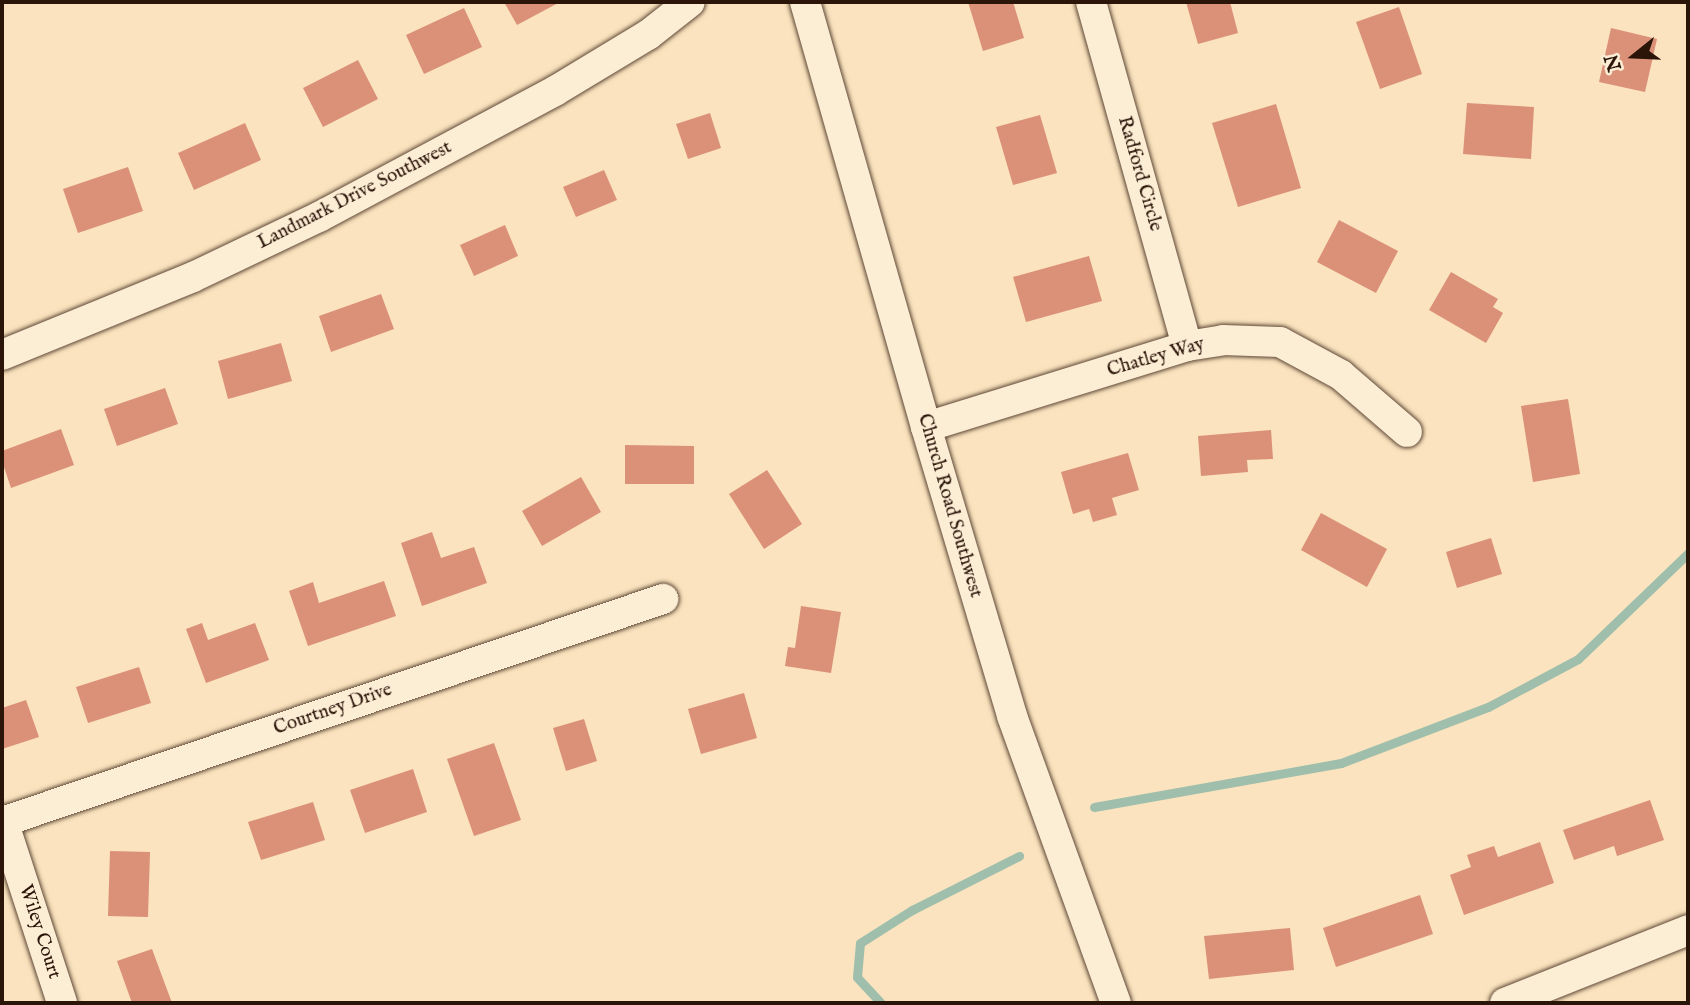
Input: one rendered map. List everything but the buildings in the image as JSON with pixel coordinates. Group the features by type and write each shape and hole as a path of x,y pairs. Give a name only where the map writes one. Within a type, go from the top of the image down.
{"street":[{"name":"Landmark Drive Southwest","path":"2,355 193,277 319,217 589,72 648,35 690,2"},
{"name":"Church Road Southwest","path":"805,2 926,427 1012,716 1116,1003"},
{"name":"Radford Circle","path":"1091,2 1187,346"},
{"name":"Chatley Way","path":"926,427 1187,346 1223,340 1280,342 1341,375 1407,432"},
{"name":"Courtney Drive","path":"2,822 663,598"},
{"name":"Wiley Court","path":"2,822 62,1003"},
{"path":"1505,1003 1688,930"}],"waterway":[{"path":"1094,807 1341,763 1488,707 1578,659 1688,553"},
{"path":"881,1003 857,977 860,943 912,910 1019,856"}]}
